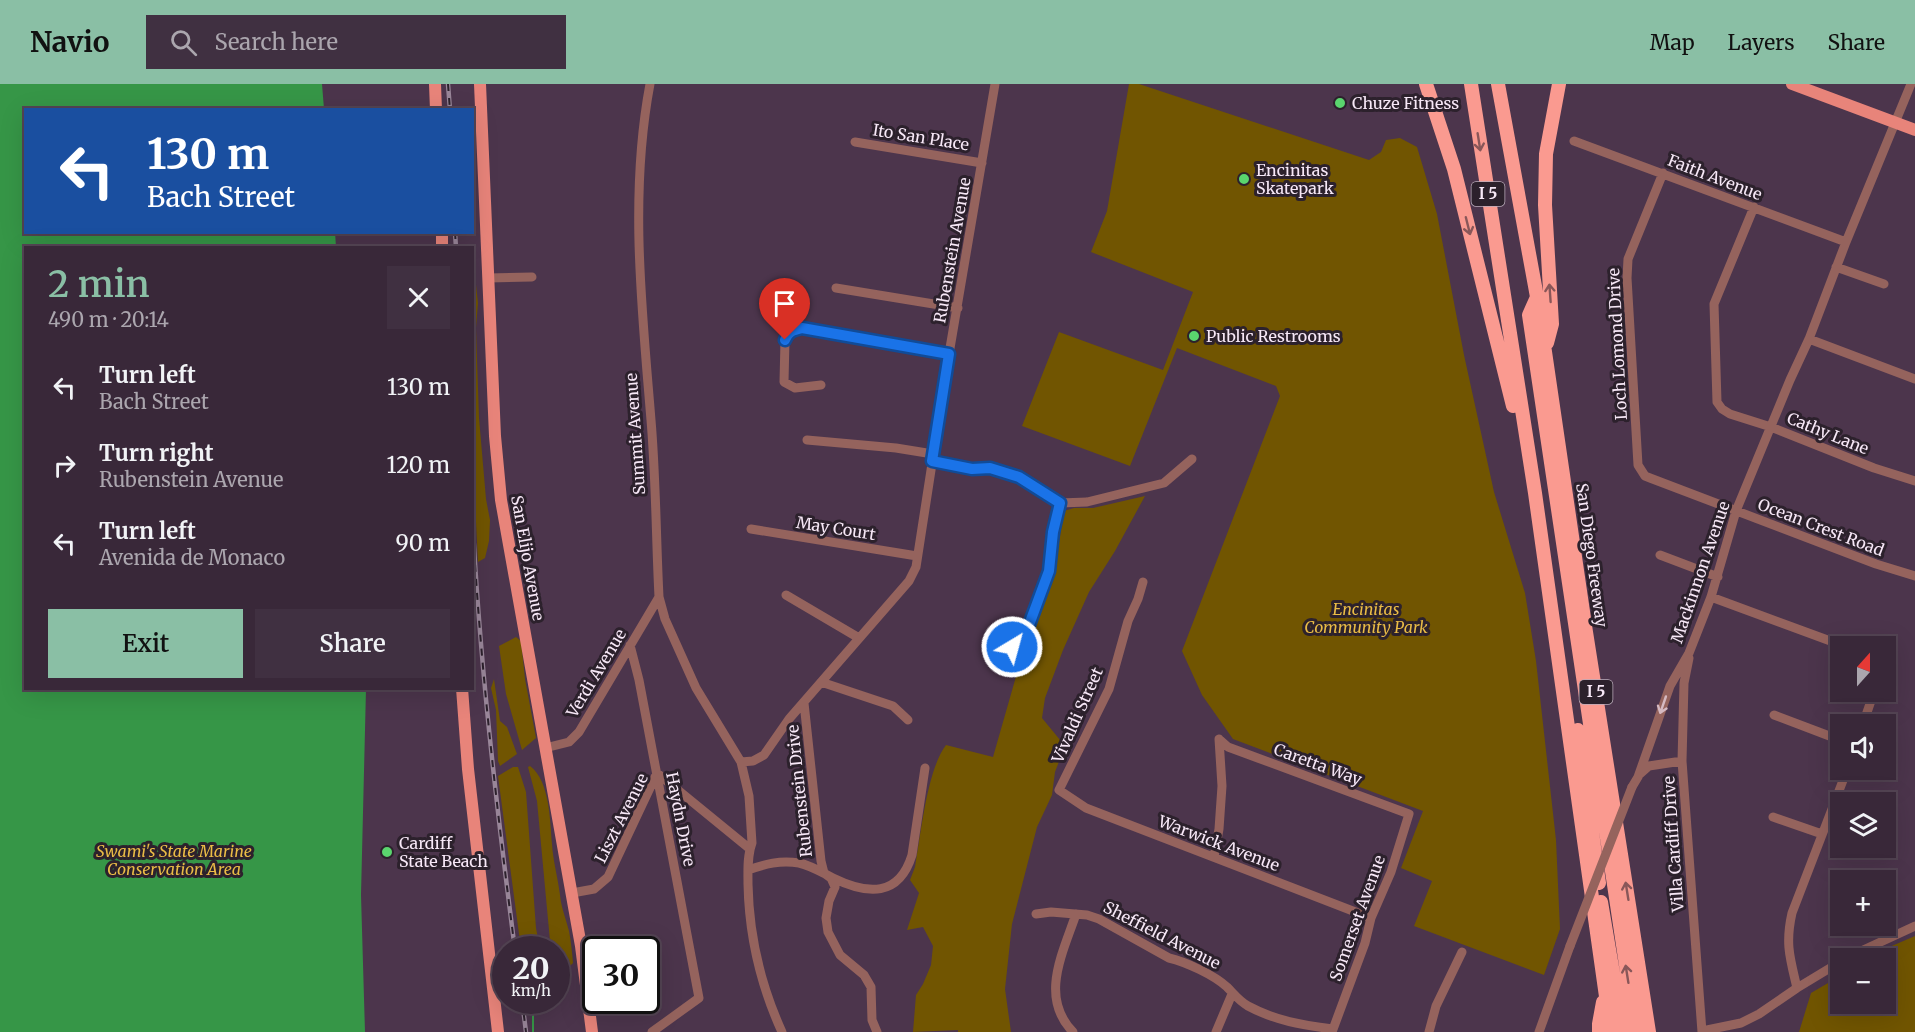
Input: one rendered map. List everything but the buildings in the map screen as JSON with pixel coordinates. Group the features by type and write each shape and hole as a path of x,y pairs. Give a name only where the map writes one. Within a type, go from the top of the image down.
{"highway":[{"path":"1426,84 1454,169 1535,493"},
{"name":"I 5","path":"1471,84 1535,493 1611,1032"},
{"name":"San Diego Freeway","path":"1498,84 1537,297 1648,1032"},
{"path":"1545,351 1552,324 1545,206 1546,154 1559,84"},
{"path":"1537,297 1529,315 1636,1032"},
{"path":"1505,304 1515,318 1595,846 1602,907 1623,1032"},
{"path":"1599,1032 1605,994"}],"main road":[{"path":"435,84 436,108"},
{"name":"San Elijo Avenue","path":"480,84 495,436 501,500 572,893 592,1032"},
{"path":"1792,84 1915,130"},
{"path":"462,690 468,768 498,1032"}],"street":[{"name":"Summit Avenue","path":"650,84 645,108 639,178 639,219 659,597 665,620 696,688 741,762 749,796 752,843 748,870 749,914 765,987 782,1032"},
{"name":"Rubenstein Avenue","path":"741,762 753,761 764,755 789,719 909,581 915,567 995,84"},
{"name":"Mackinnon Avenue","path":"1539,1032 1570,946 1632,787 1638,777 1670,686 1689,653 1711,597 1736,511 1809,339 1845,242 1911,84"},
{"name":"Faith Avenue","path":"1574,141 1845,242"},
{"name":"Ito San Place","path":"855,142 982,163"},
{"name":"Loch Lomond Drive","path":"1650,478 1645,476 1638,465 1627,278 1628,259 1663,173"},
{"name":"Cathy Lane","path":"1754,207 1714,304 1717,402 1730,414 1771,427 1915,482"},
{"path":"1836,267 1884,284"},
{"path":"488,278 532,276"},
{"path":"836,288 958,308"},
{"path":"821,385 795,388 784,382 785,340 786,335 792,330 802,328 949,354"},
{"path":"1809,339 1915,379"},
{"path":"807,440 896,448 972,469 990,468 1019,477 1060,503 1087,502 1164,483 1192,459"},
{"name":"Ocean Crest Road","path":"1650,478 1876,564 1915,576"},
{"path":"1012,647 1026,633 1049,571 1053,532 1060,503"},
{"name":"May Court","path":"751,529 917,556"},
{"path":"1660,555 1718,577"},
{"name":"Vivaldi Street","path":"1059,790 1108,689 1128,621 1143,582"},
{"path":"786,595 860,638"},
{"name":"Verdi Avenue","path":"545,748 569,742 579,732 659,597"},
{"path":"1711,597 1830,641"},
{"name":"Haydn Drive","path":"630,645 639,680 699,998 652,1032"},
{"name":"Villa Cardiff Drive","path":"1689,653 1684,683 1682,761 1702,1032"},
{"path":"821,682 893,706 908,720"},
{"name":"Rubenstein Drive","path":"804,703 821,861 824,873 831,878 835,887 828,901 826,918 828,933 840,955 864,975 871,987 872,1020 877,1032"},
{"path":"1774,715 1830,736"},
{"name":"Caretta Way","path":"1214,856 1222,786 1219,739 1228,747 1409,814"},
{"path":"1638,777 1648,766 1682,761"},
{"path":"748,870 768,863 799,864 815,868 835,879 870,889 890,886 908,868 912,855 925,768"},
{"name":"Liszt Avenue","path":"572,893 594,889 608,877 657,773 750,849"},
{"path":"1797,988 1788,950 1788,931 1792,913 1843,780"},
{"name":"Warwick Avenue","path":"1059,790 1086,808 1371,918"},
{"name":"Somerset Avenue","path":"1333,1030 1365,943 1371,918 1391,872 1409,814"},
{"path":"1773,817 1822,834"},
{"name":"Sheffield Avenue","path":"1036,914 1051,912 1099,919 1169,958 1182,961 1218,980 1247,1005 1278,1019 1333,1030"},
{"path":"1073,1032 1064,1023 1056,1004 1055,977 1076,914"},
{"path":"1868,948 1915,926"},
{"path":"1429,1032 1440,998 1462,952"},
{"path":"1702,1032 1741,1023 1830,968"},
{"path":"1216,1032 1232,994"}],"green space":[{"name":"Encinitas Community Park","path":"1129,84 1139,84 1369,160 1381,152 1386,140 1400,138 1417,147 1437,214 1464,355 1494,492 1525,593 1536,661 1556,840 1560,929 1544,975 1414,926 1432,881 1401,868 1423,811 1233,739 1202,695 1182,651 1280,396 1276,386 1177,348 1130,466 1022,426 1059,332 1163,370 1193,292 1091,252 1107,211"},
{"path":"474,266 478,303 476,328 479,418 490,520 485,558 478,562 474,482"},
{"path":"1145,496 1089,592 1045,698 1042,718 1065,746 1055,772 1052,795 1037,827 1012,924 1005,989 1011,1032 958,1032 958,1030 913,1032 916,995 931,965 933,946 923,927 907,930 919,893 910,880 915,867 929,786 939,756 946,745 993,757 1019,666 1056,561 1064,511 1074,508 1093,508"},
{"path":"516,637 521,641 525,679 536,738 522,750 506,694 499,646"},
{"path":"494,679 500,721 507,727 517,754 500,766 496,710 491,688"},
{"path":"530,766 537,773 542,781 548,802 553,857 561,904 570,936 550,936 537,801 528,767"},
{"path":"513,767 518,767 526,792 538,936 519,936 498,776"},
{"path":"1915,936 1915,1032 1799,1032 1811,993 1830,982 1830,1014 1896,1014 1896,948 1887,948"},
{"path":"570,938 572,951 573,963 570,966"}],"shaded area":[{"name":"Swami's State Marine Conservation Area","path":"0,84 322,84 324,108 24,108 24,234 335,234 336,246 24,246 24,690 366,690 361,895 365,1032 0,1032"}],"waterway":[{"path":"533,1014 533,1032"}],"railway":[{"path":"448,84 450,108"},
{"path":"455,234 456,246"},
{"path":"474,540 489,730 513,936"},
{"path":"524,1014 526,1032"}],"place":[{"name":"Chuze Fitness","path":"1340,103"},
{"name":"Encinitas Skatepark","path":"1244,179"},
{"name":"Public Restrooms","path":"1194,336"},
{"name":"Cardiff State Beach","path":"387,852"}],"route":[{"path":"785,340 786,335 792,330 802,328 949,354 932,461 972,469 990,468 1019,477 1060,503 1053,532 1049,571 1026,633 1012,647"}]}
